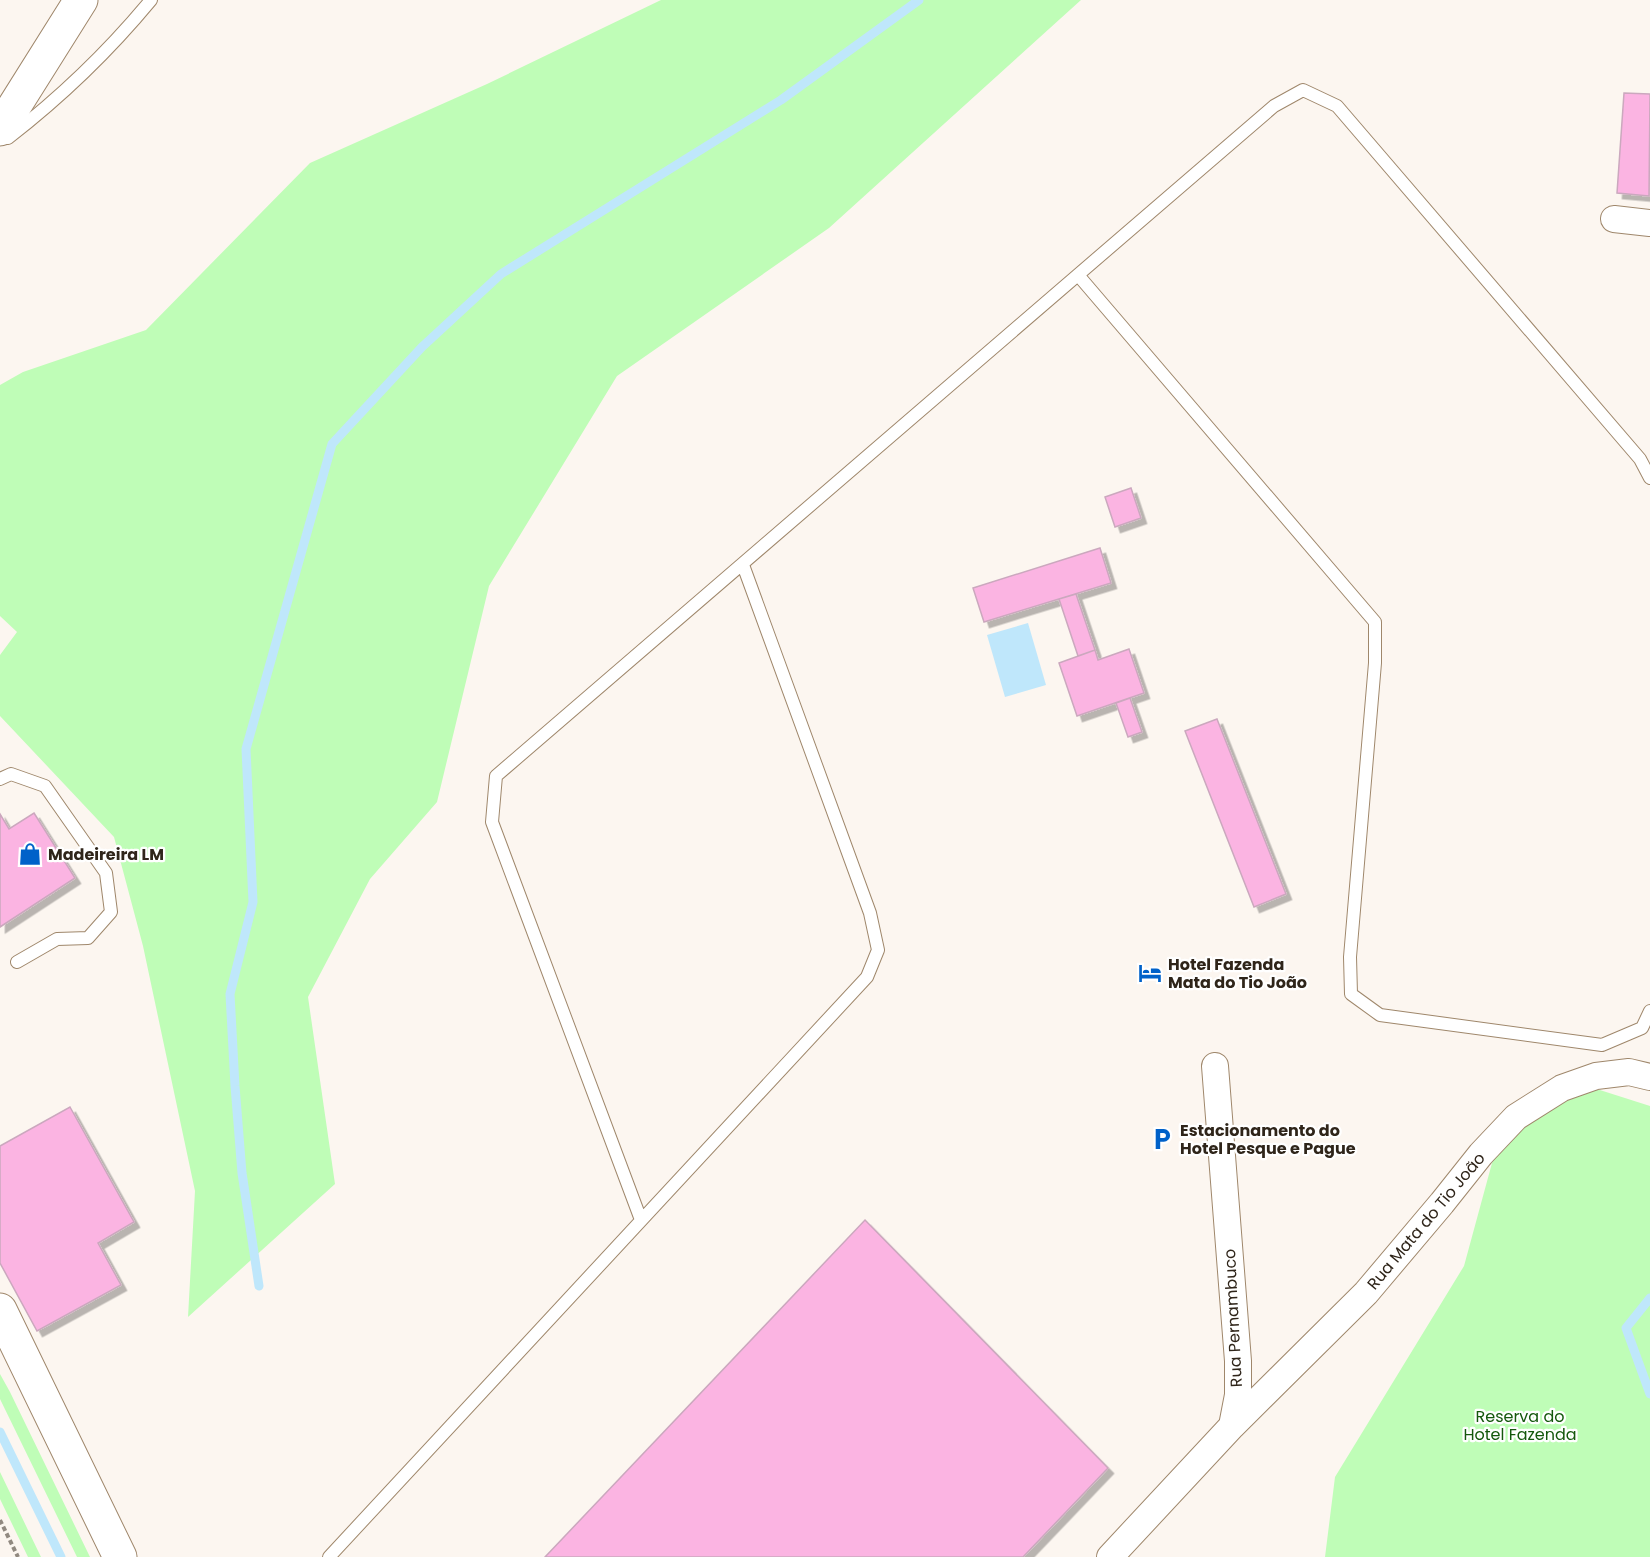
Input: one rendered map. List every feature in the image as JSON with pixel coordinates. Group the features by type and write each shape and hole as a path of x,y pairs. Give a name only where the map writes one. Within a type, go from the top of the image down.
{"main road":[{"path":"0,129 81,0"},
{"path":"0,1310 120,1557"}],"street":[{"path":"1614,219 1650,223"},
{"name":"Rua Pernambuco","path":"1215,1066 1238,1361 1238,1395 1233,1426"},
{"name":"Rua Mata do Tio João","path":"1233,1426 1366,1293 1481,1154 1516,1117 1562,1088 1596,1076 1629,1072 1650,1077"},
{"path":"1110,1557 1233,1426"}],"lane":[{"path":"0,144 78,80 124,33 151,0"},
{"path":"641,1220 492,822 496,776 1274,106 1303,90 1337,106 1640,459 1650,478"},
{"path":"1078,275 1374,622 1375,663 1350,957 1351,994 1380,1015 1602,1045 1642,1028 1650,1011"},
{"path":"329,1557 867,977 878,950 870,913 743,565"},
{"path":"0,779 11,774 45,786 106,873 111,912 88,938 57,939 17,962"}],"path":[{"path":"0,1520 18,1557"}],"green space":[{"path":"661,0 1081,0 829,228 617,376 489,586 437,802 370,879 308,997 335,1184 188,1317 195,1191 143,946 114,837 0,716 0,655 17,632 0,616 0,385 23,372 146,330 310,163 487,84"},
{"name":"Reserva do Hotel Fazenda","path":"1581,1084 1650,1106 1650,1557 1325,1557 1335,1477 1464,1266 1498,1141"},
{"path":"0,1374 90,1557 77,1557 0,1399"},
{"path":"0,1472 41,1557 28,1557 0,1499"}],"water":[{"path":"1028,623 1046,685 1005,697 987,635"}],"building":[{"path":"1624,93 1650,94 1649,196 1617,193"},
{"path":"1131,488 1141,518 1115,527 1105,497"},
{"path":"1100,548 1111,583 984,622 973,588"},
{"path":"1076,594 1095,650 1078,656 1059,599"},
{"path":"1129,649 1144,693 1077,716 1059,663 1095,650 1098,660"},
{"path":"1130,698 1142,732 1128,737 1116,703"},
{"path":"1217,719 1286,894 1254,907 1185,731"},
{"name":"Madeireira LM","path":"34,813 75,878 0,927 0,814 9,829"},
{"path":"70,1107 134,1222 98,1243 121,1285 37,1331 0,1263 0,1146"},
{"path":"865,1220 1108,1468 1023,1557 545,1557"}],"waterway":[{"path":"259,1286 242,1173 230,994 253,902 246,749 332,444 422,347 501,274 781,100 919,0"},
{"path":"1650,1298 1626,1328 1650,1394"},
{"path":"0,1432 61,1557"}],"place":[{"name":"Madeireira LM","path":"30,854"},
{"name":"Hotel Fazenda Mata do Tio João","path":"1150,973"},
{"name":"Estacionamento do Hotel Pesque e Pague","path":"1162,1139"}]}
